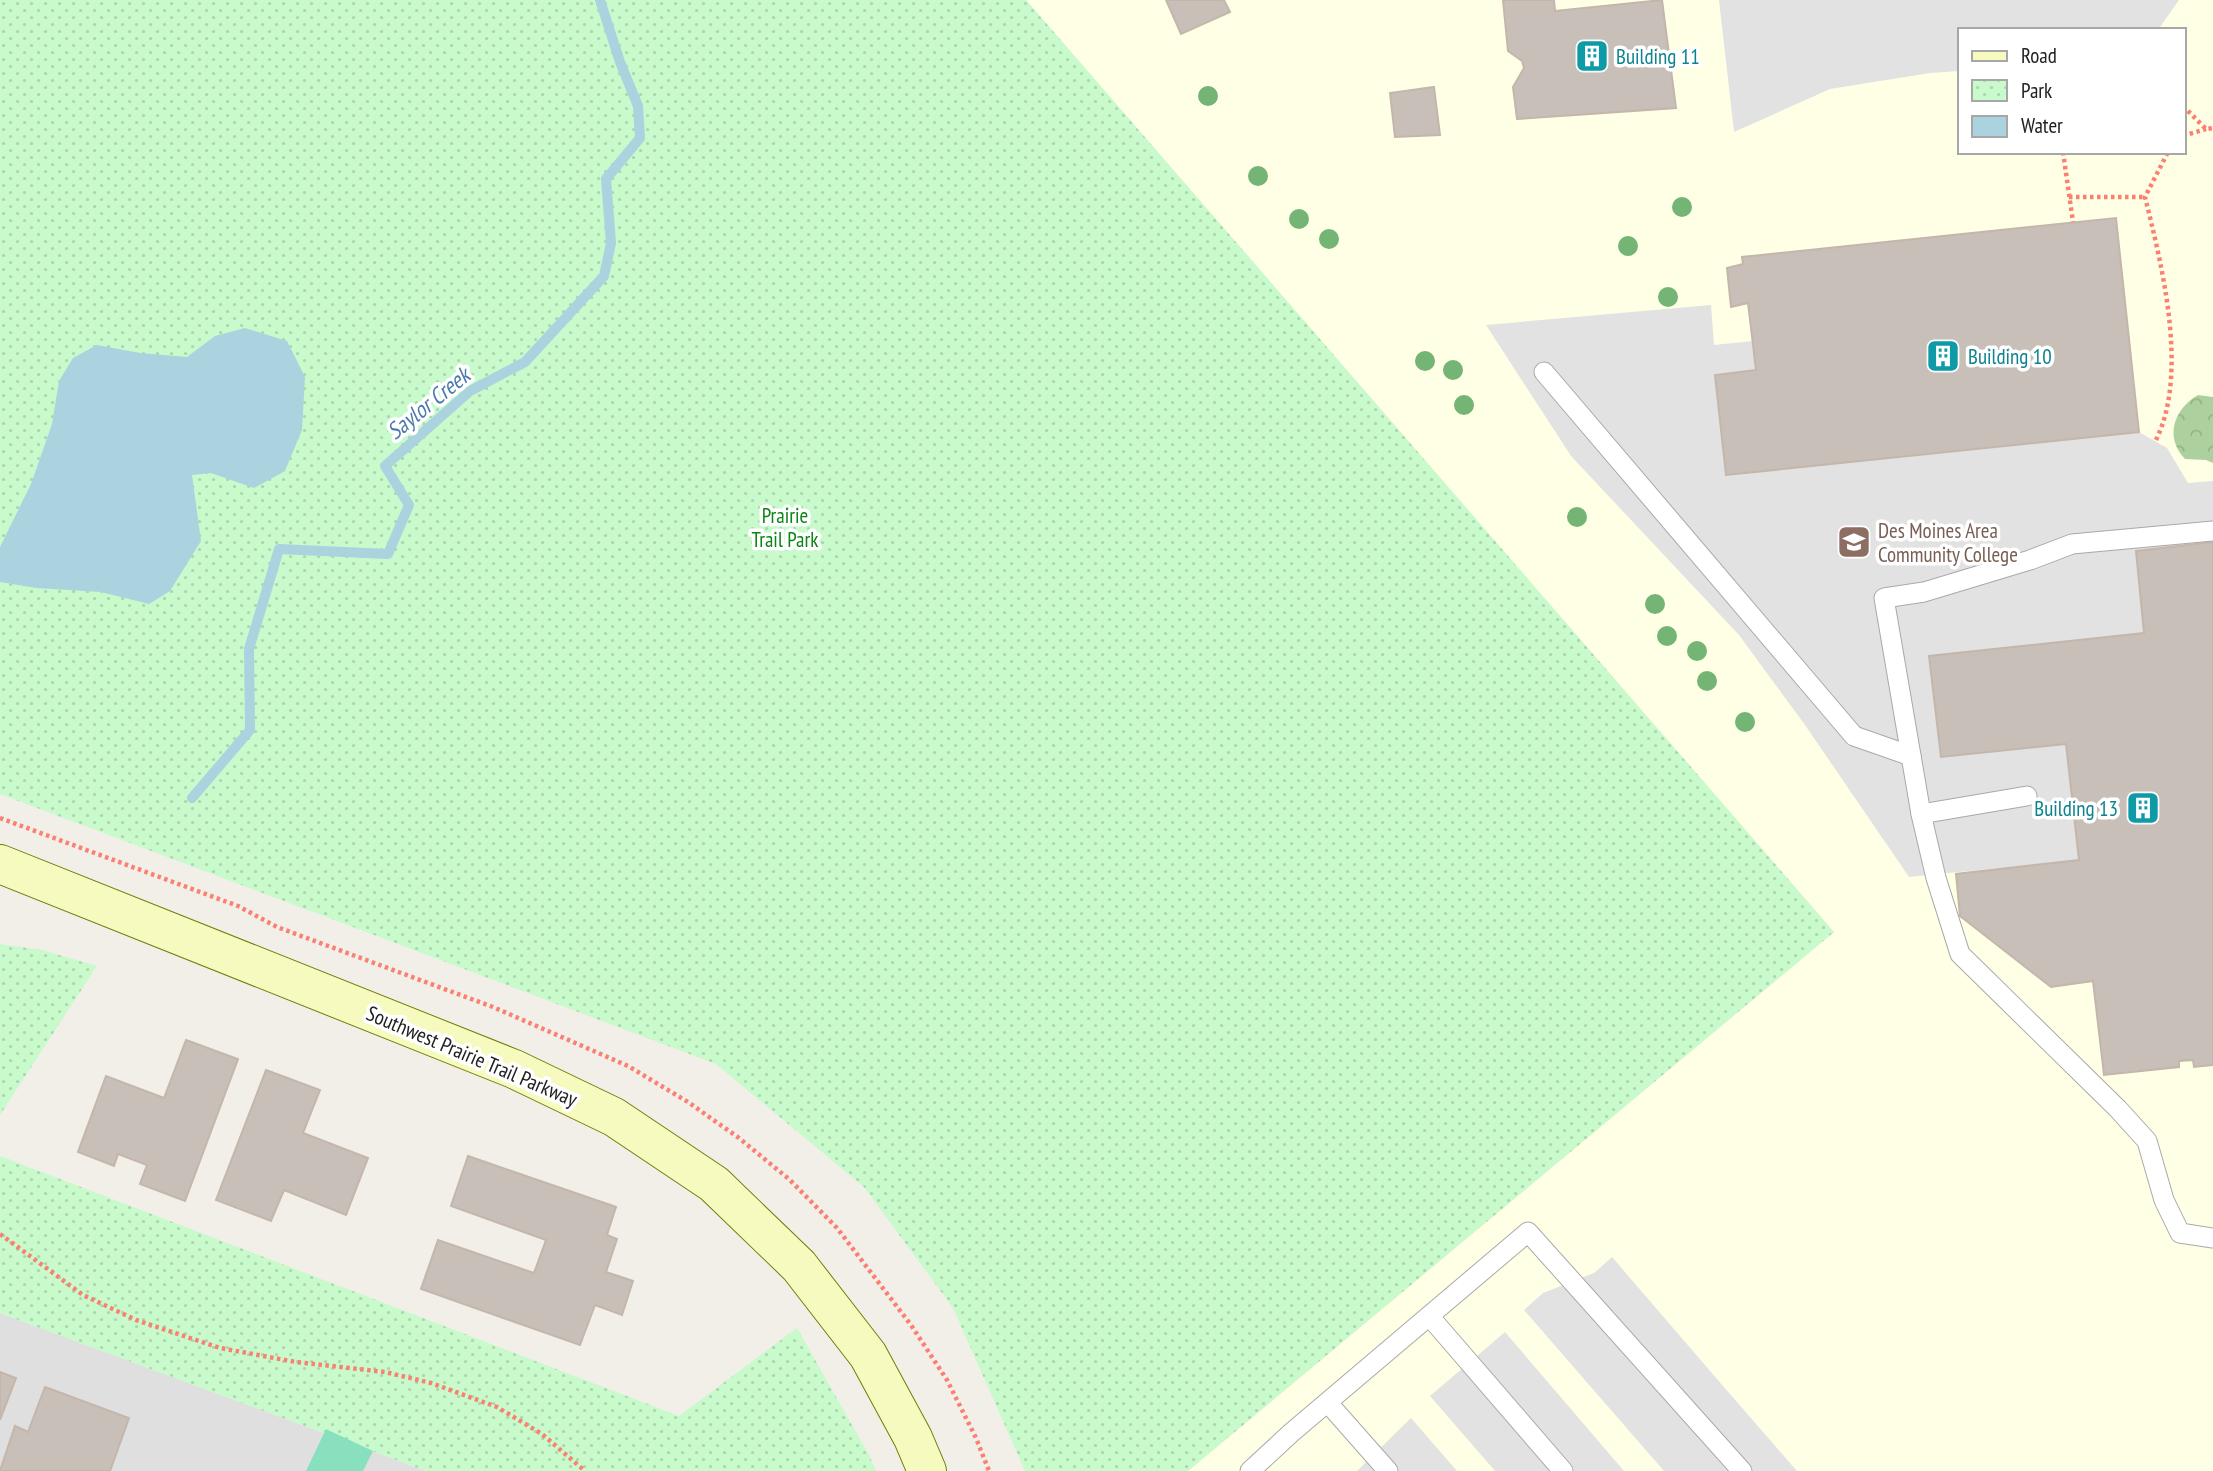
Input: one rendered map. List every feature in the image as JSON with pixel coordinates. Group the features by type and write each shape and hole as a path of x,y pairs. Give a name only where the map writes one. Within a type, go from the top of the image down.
{"street":[{"name":"Southwest Prairie Trail Parkway","path":"0,864 514,1069 614,1117 714,1184 799,1266 868,1355 913,1437 927,1471"}],"lane":[{"path":"1544,372 1854,736 1911,756"},
{"path":"2213,531 2073,544 1924,592 1884,598 1921,814 1936,878 1960,954 2090,1081 2147,1141 2164,1200 2180,1233 2213,1238"},
{"path":"1921,814 2027,796"},
{"path":"1250,1471 1528,1232 1742,1471"},
{"path":"1430,1317 1563,1471"},
{"path":"1328,1403 1388,1471"}],"path":[{"path":"2185,108 2206,129"},
{"path":"2185,135 2213,128"},
{"path":"2063,154 2073,222"},
{"path":"2156,440 2164,423 2170,397 2171,332 2157,244 2146,197 2167,154"},
{"path":"2068,197 2146,197"},
{"path":"0,1234 83,1295 136,1320 220,1348 296,1362 385,1372 430,1383 497,1406 542,1434 585,1471"}],"shaded area":[{"name":"Des Moines Area Community College","path":"1026,0 2213,0 2213,1471 1188,1471 1834,932"},
{"path":"1719,0 2179,0 2159,28 1958,28 1958,71 1830,89 1734,132"},
{"path":"1711,305 1714,345 1753,341 1756,370 1715,375 1726,475 2139,432 2167,448 2188,483 2213,481 2213,542 2136,551 2144,633 1930,656 1941,757 2066,744 2079,860 1909,877 1805,725 1739,635 1571,456 1486,325"},
{"path":"1612,1257 1797,1471 1664,1471 1524,1310 1543,1293 1594,1273"},
{"path":"0,1313 426,1471 0,1471"},
{"path":"1505,1332 1624,1471 1495,1471 1430,1396"},
{"path":"1411,1418 1457,1471 1357,1471"}],"green space":[{"name":"Prairie Trail Park","path":"0,0 1026,0 1834,932 1188,1471 1025,1471 953,1308 864,1187 716,1064 0,794"},
{"path":"2198,395 2213,397 2213,463 2185,459 2175,442 2178,416"},
{"path":"0,944 42,950 97,966 0,1115"},
{"path":"0,1156 679,1416 797,1328 876,1471 426,1471 0,1313"},
{"path":"326,1429 373,1451 363,1471 306,1471"}],"water":[{"path":"245,328 287,341 305,377 302,430 285,471 254,488 211,473 192,475 201,541 170,591 149,604 101,592 36,588 0,582 0,547 31,484 52,424 59,381 73,358 97,345 140,353 187,357 215,336"}],"building":[{"path":"1166,0 1224,0 1230,12 1181,34"},
{"name":"Building 11","path":"1503,0 1554,0 1555,11 1662,0 1676,108 1517,119 1513,87 1524,68 1522,61 1508,51"},
{"path":"1434,87 1440,135 1395,137 1390,93"},
{"name":"Building 10","path":"2116,218 2139,432 1726,475 1715,375 1756,370 1748,303 1731,307 1727,268 1743,264 1742,257"},
{"name":"Building 13","path":"2213,542 2213,1065 2194,1067 2193,1060 2179,1061 2179,1067 2104,1075 2093,981 2051,987 1960,916 1956,874 2079,860 2066,744 1941,757 1929,656 2144,633 2136,551"},
{"path":"186,1040 238,1059 185,1201 140,1184 147,1165 118,1154 114,1166 78,1152 106,1076 164,1098"},
{"path":"266,1070 320,1090 303,1133 368,1158 346,1215 284,1190 271,1221 216,1200"},
{"path":"468,1156 616,1207 607,1235 617,1239 606,1272 633,1281 622,1315 595,1305 580,1345 421,1289 438,1240 534,1273 546,1240 451,1206"},
{"path":"0,1372 16,1378 0,1420"},
{"path":"45,1387 129,1418 110,1471 0,1471 15,1426 28,1432"}],"waterway":[{"name":"Saylor Creek","path":"192,798 250,730 249,649 279,549 388,554 409,505 385,466 470,391 525,362 604,276 611,243 606,179 640,138 638,106 600,0"}],"place":[{"name":"Building 11","path":"1592,56"},
{"name":"Building 10","path":"1943,356"},
{"name":"Des Moines Area Community College","path":"1854,542"},
{"name":"Building 13","path":"2143,808"}]}
